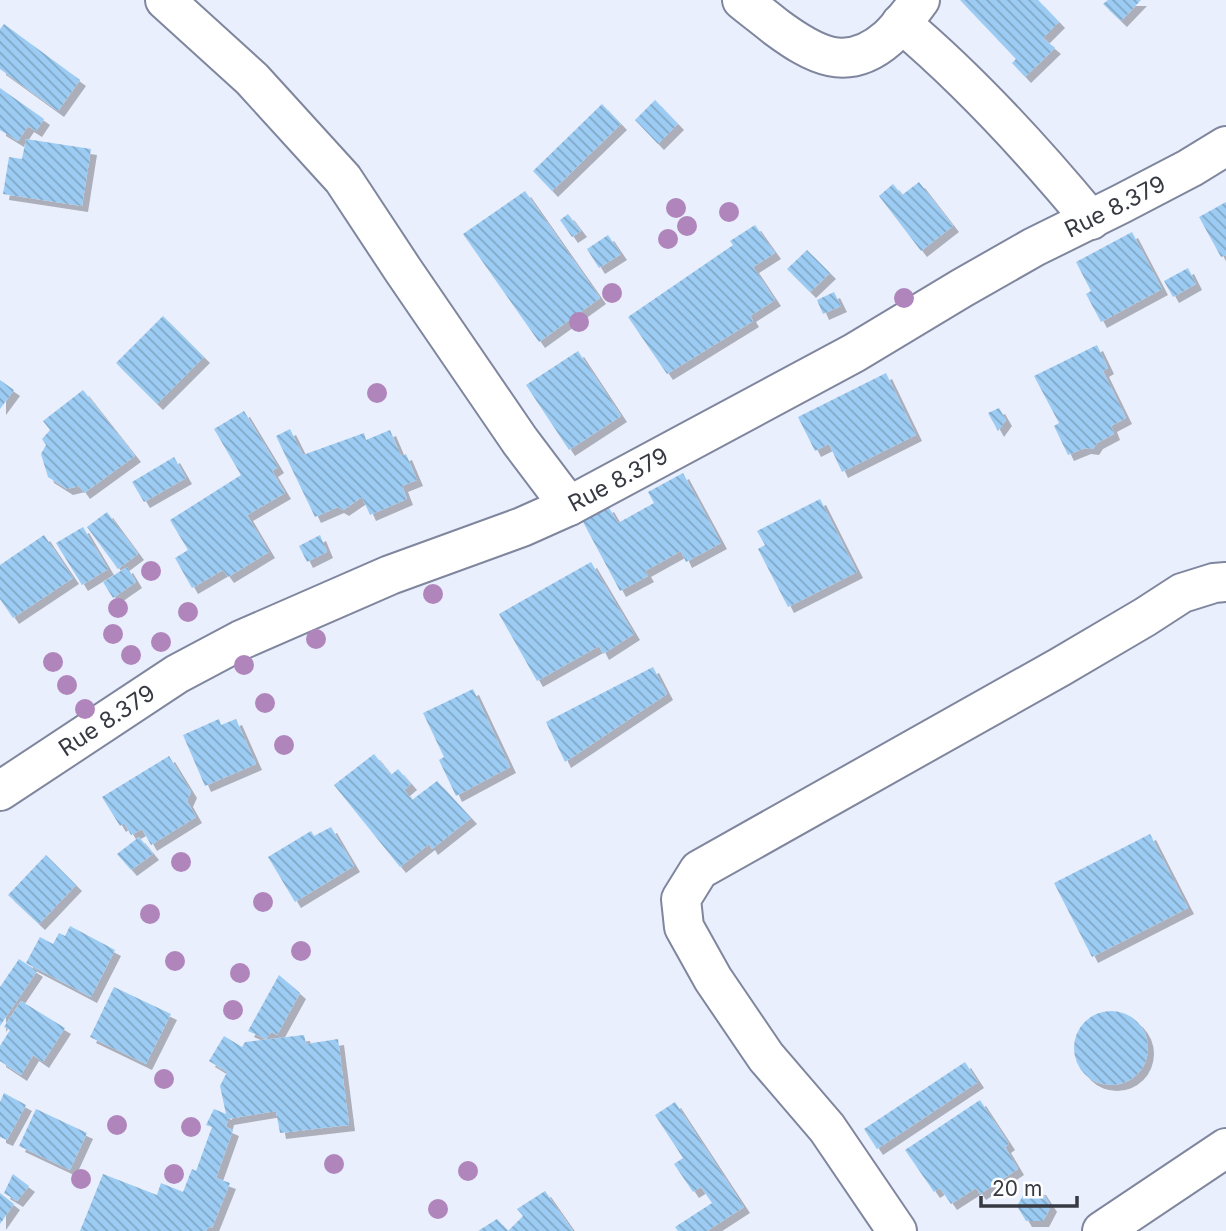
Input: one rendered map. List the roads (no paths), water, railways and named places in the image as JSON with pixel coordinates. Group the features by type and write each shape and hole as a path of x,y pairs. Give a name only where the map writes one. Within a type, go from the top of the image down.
{"street":[{"path":"165,0 252,79 343,179 402,270 569,506"},
{"path":"742,0 797,42 822,55 842,59 868,51 888,38 910,11 922,41 992,108 1040,159 1091,220"},
{"name":"Rue 8.379","path":"0,791 177,674 241,639 390,575 522,527 569,506 854,353 1034,247 1190,168 1226,146"},
{"path":"897,1231 827,1128 766,1057 713,979 684,927 681,900 699,870 1060,667 1182,593 1226,582"},
{"path":"1102,1231 1226,1148"}]}
